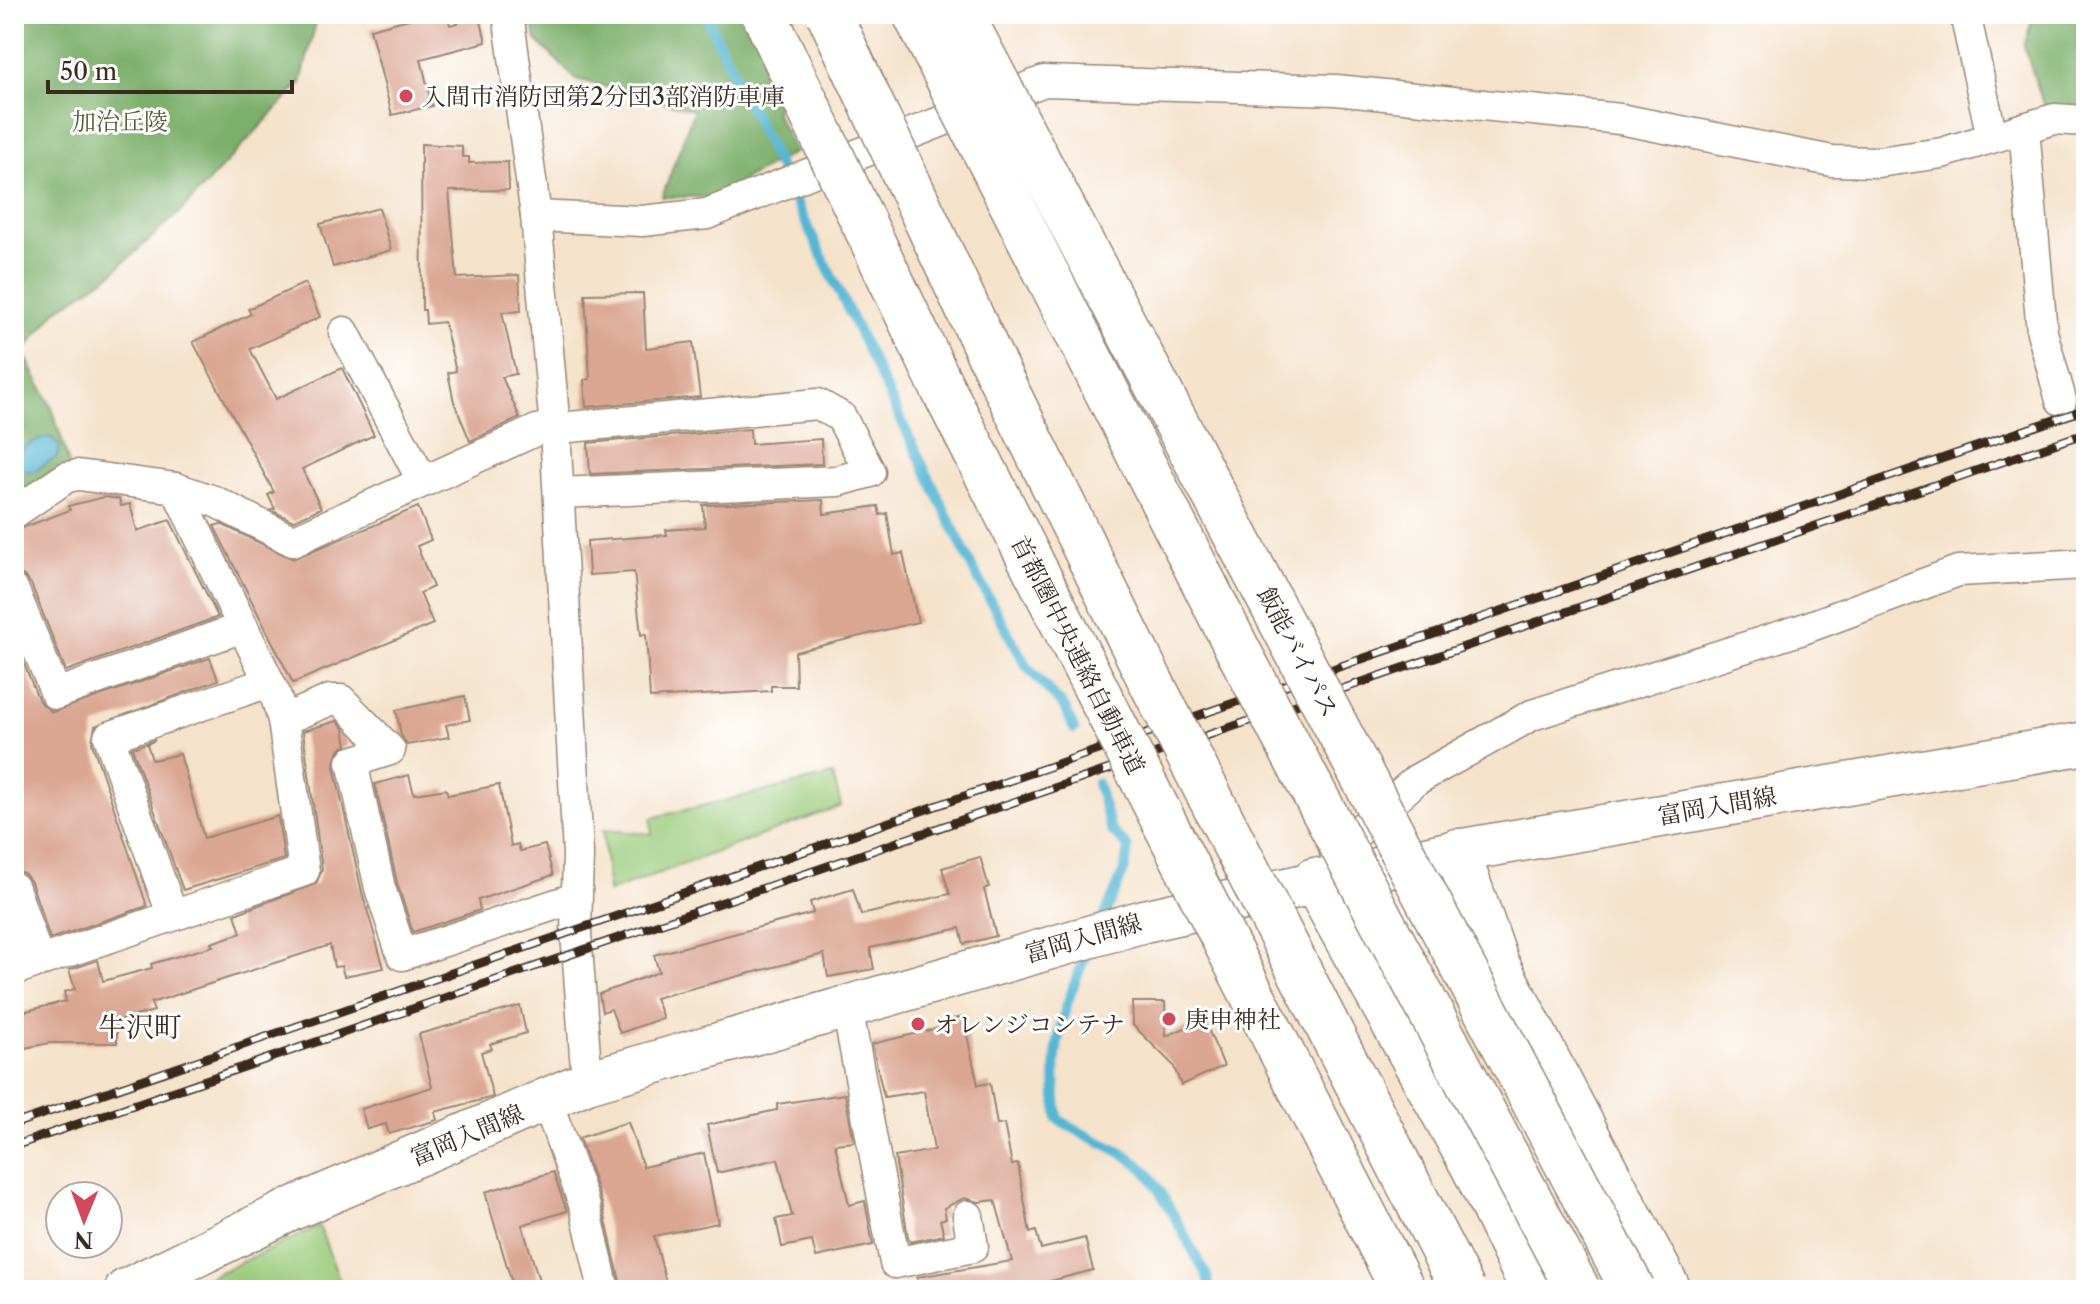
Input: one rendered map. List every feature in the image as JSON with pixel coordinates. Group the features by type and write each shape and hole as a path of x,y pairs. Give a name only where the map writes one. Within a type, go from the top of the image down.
{"highway":[{"name":"首都圏中央連絡自動車道","path":"764,14 942,387 1403,1290"},
{"path":"829,14 995,367 1150,680 1463,1290"},
{"path":"915,14 1238,650 1578,1290"},
{"name":"飯能バイパス","path":"961,14 1633,1290"},
{"path":"1457,851 1497,964 1669,1290"},
{"path":"1326,877 1533,1290"}],"main road":[{"name":"富岡入間線","path":"126,1290 292,1209 587,1082 1120,928 1326,877 1457,851 2086,743"}],"street":[{"path":"508,14 536,216 555,429 578,854 575,898 587,1082"},
{"path":"1965,14 1992,137"},
{"path":"536,216 642,221 707,214 1044,81 1336,90 1620,119 1832,161 1890,161 1942,153 2054,119 2086,121"},
{"path":"2024,128 2042,332 2061,400"},
{"path":"344,332 423,482"},
{"path":"14,513 67,477 78,475 176,488 214,501 293,541 537,430 818,404 841,417 870,472 838,481 559,493"},
{"path":"14,888 27,966 304,871 283,720 269,682 176,488"},
{"path":"1326,877 1335,852 1416,780 1532,715 1803,629 1958,571 2086,564"},
{"path":"14,591 56,694 243,627"},
{"path":"172,914 109,737 269,682"},
{"path":"283,720 330,700 341,700 390,750 352,762 380,888 402,955 575,898"},
{"path":"847,1007 895,1263 973,1247 968,1216"},
{"path":"547,1101 585,1207 604,1290"}],"green space":[{"name":"加治丘陵","path":"14,14 318,14 301,83 183,209 110,275 56,311 23,352 52,408 70,467 14,501"},
{"path":"531,14 794,14 776,114 795,152 711,197 662,197 694,110 576,79 536,40"},
{"path":"2034,14 2086,14 2086,113 2044,107 2024,46"},
{"path":"833,775 841,806 608,892 603,830 652,834 651,818"},
{"path":"319,1226 343,1290 183,1290 195,1284"}],"water":[{"path":"51,437 60,447 57,457 33,472 16,469 15,462 21,451 38,440"}],"building":[{"path":"428,14 447,14 450,25 480,17 486,42 421,59 432,106 392,115 370,29"},
{"path":"421,144 462,146 462,157 469,157 469,163 508,162 509,190 449,191 457,278 519,275 521,311 502,312 516,374 502,377 520,418 470,441 454,402 448,373 456,371 444,322 426,324 425,310 422,310"},
{"path":"379,208 391,250 333,267 320,224"},
{"path":"305,283 320,317 250,349 276,399 342,368 374,435 302,469 321,508 293,521 271,510 275,509 268,495 274,492 193,342 251,314 248,309"},
{"path":"643,293 646,348 693,342 700,397 586,407 584,380 590,379 585,294"},
{"path":"750,429 751,444 821,439 822,464 590,474 588,443"},
{"path":"104,497 119,499 121,506 130,504 137,531 170,520 218,617 66,671 31,584 24,576 14,573 14,531 70,510 68,506"},
{"path":"823,500 824,514 878,506 880,515 887,513 894,555 903,553 918,622 795,652 796,686 771,686 771,691 650,698 646,634 641,635 634,572 589,575 587,541 667,535 666,530 705,527 703,505"},
{"path":"418,507 431,540 417,546 433,587 420,593 433,624 293,683 214,526 221,524 293,559"},
{"path":"14,639 39,701 52,712 210,658 218,680 95,726 92,743 147,906 50,939 31,882 25,874 14,870"},
{"path":"465,696 470,720 446,725 449,737 407,745 401,735 396,710"},
{"path":"337,721 344,728 347,745 339,750 334,766 362,892 384,968 344,976 341,966 334,967 330,945 151,1003 154,1011 117,1021 117,1043 50,1043 14,1050 14,1014 66,1001 64,992 75,989 69,970 98,960 103,981 152,968 151,964 213,946 211,943 241,933 235,914 316,884 322,869 303,731"},
{"path":"155,740 147,744 152,760 180,754 204,838 278,816 284,859 183,890 132,748"},
{"path":"409,775 414,794 446,789 448,795 499,785 511,846 518,844 520,851 545,845 553,875 478,900 480,910 413,932 397,883 375,784"},
{"path":"980,857 989,887 984,889 996,936 964,944 960,928 870,948 874,969 828,977 824,954 655,998 663,1018 620,1033 611,1009 602,1012 599,994 659,972 654,955 813,913 810,902 853,889 861,915 950,894 942,868"},
{"path":"1132,1002 1165,1002 1166,1036 1204,1020 1224,1066 1181,1085 1173,1065 1133,1025"},
{"path":"520,1006 526,1033 490,1044 492,1049 481,1052 493,1097 435,1112 437,1120 389,1134 386,1124 367,1129 361,1109 432,1087 419,1034"},
{"path":"963,1017 978,1085 990,1083 997,1125 1004,1124 1012,1165 1018,1164 1030,1233 1036,1231 1041,1249 1085,1238 1093,1270 1039,1284 1040,1290 918,1290 917,1277 1012,1261 995,1200 979,1202 964,1198 944,1208 946,1218 940,1220 944,1235 910,1242 908,1237 895,1157 934,1150 924,1091 884,1097 872,1044 939,1028 937,1022"},
{"path":"845,1094 854,1142 835,1144 849,1205 865,1201 873,1245 816,1257 812,1241 782,1247 776,1219 792,1216 778,1159 717,1173 707,1125 777,1110 777,1104"},
{"path":"628,1122 643,1167 704,1153 718,1223 654,1236 668,1290 622,1290 602,1203 579,1138"},
{"path":"553,1172 567,1211 522,1225 542,1290 514,1290 485,1192"}],"waterway":[{"path":"705,14 975,573 1027,667 1065,708 1074,729"},
{"path":"1097,783 1111,830 1128,847 1125,869 1102,921"},
{"path":"1088,951 1064,1013 1056,1053 1058,1119 1143,1168 1175,1218 1206,1274 1211,1290"}],"railway":[{"path":"14,1124 2086,409"},
{"path":"14,1146 2086,433"}],"place":[{"name":"入間市消防団第2分団3部消防車庫","path":"406,96"},
{"name":"庚申神社","path":"1169,1019"},
{"name":"オレンジコンテナ","path":"918,1024"}],"district":[{"name":"牛沢町","path":"140,1027"}]}
